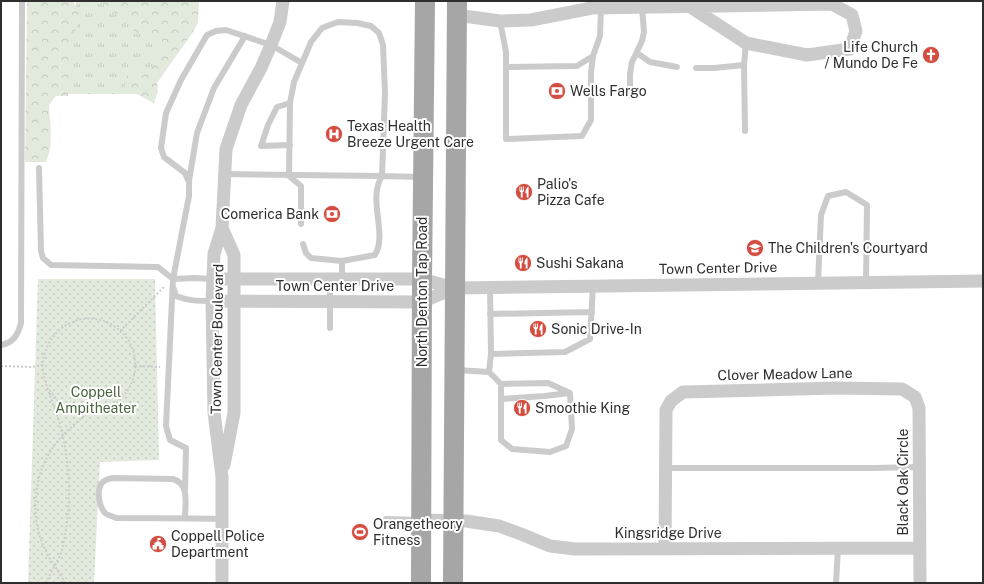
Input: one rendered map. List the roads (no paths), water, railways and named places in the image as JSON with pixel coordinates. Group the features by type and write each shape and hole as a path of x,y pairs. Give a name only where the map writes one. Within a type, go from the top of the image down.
{"main road":[{"name":"North Denton Tap Road","path":"421,583 425,1"},
{"path":"453,583 456,8"}],"street":[{"name":"Town Center Boulevard","path":"222,583 222,477 214,412 212,279 214,254 222,228 226,149 241,105 261,68 280,22 283,1"},
{"path":"456,8 500,21 531,20 570,11 601,8 689,6 832,4 852,15 856,31 850,49 807,55 746,43 689,6"},
{"name":"Town Center Boulevard","path":"222,228 234,255 234,413 222,477"},
{"name":"Town Center Drive","path":"212,279 422,279 454,288 983,281"},
{"name":"Town Center Drive","path":"212,301 422,302 454,288"},
{"name":"Clover Meadow Lane","path":"666,468 666,410 670,400 683,392 836,388 902,389"},
{"name":"Black Oak Circle","path":"902,389 915,397 919,408 920,583"},
{"path":"665,550 666,468"},
{"name":"Kingsridge Drive","path":"421,520 466,521 499,526 550,546 575,549 665,550 920,548"}],"lane":[{"path":"1,345 14,340 19,332 21,323 22,1"},
{"path":"630,95 630,74 632,62 638,53 644,32 642,7"},
{"path":"500,21 506,52 506,139 582,136 591,120 591,74 594,56 600,36 601,8"},
{"path":"289,176 290,103 294,82 311,42 322,28 338,22 357,23 371,26 379,33 383,45 385,93 382,176 378,183 376,200 379,248 375,255 342,261 311,258 306,253 303,244"},
{"path":"189,181 185,173 164,158 161,148 166,113 181,80 207,35 216,30 226,30 271,45 302,63"},
{"path":"185,518 186,448 175,444 170,440 166,426 173,280 189,196 189,181 197,133 214,88 245,36"},
{"path":"745,131 744,65 746,43"},
{"path":"638,53 650,62 677,67"},
{"path":"506,67 577,66 594,56"},
{"path":"696,68 744,65"},
{"path":"290,103 277,107 268,125 261,146 290,145"},
{"path":"39,168 41,251 43,258 51,265 158,267 173,280 194,278 212,279"},
{"path":"224,174 423,177"},
{"path":"289,176 301,186 301,224"},
{"path":"818,283 820,215 828,196 846,192 867,205 866,282"},
{"path":"330,328 330,302 342,261"},
{"path":"173,280 173,288 176,296 195,301 212,301"},
{"path":"491,354 565,352 590,338 594,286"},
{"path":"489,372 491,354 490,287"},
{"path":"490,314 592,312"},
{"path":"454,370 489,372 501,384 501,440 512,449 550,452 566,446 572,429 570,393"},
{"path":"501,384 548,383 570,393"},
{"path":"501,399 570,393"},
{"path":"666,468 919,467"},
{"path":"185,491 183,485 179,481 173,479 113,478 102,482 99,497 100,505 106,514 116,518 222,519"},
{"path":"386,519 421,520"},
{"path":"836,583 838,548"}],"place":[{"name":"Life Church / Mundo De Fe","path":"931,55"},
{"name":"Wells Fargo","path":"557,91"},
{"name":"Texas Health Breeze Urgent Care","path":"334,134"},
{"name":"Palio's Pizza Cafe","path":"524,192"},
{"name":"Comerica Bank","path":"332,214"},
{"name":"The Children's Courtyard","path":"755,248"},
{"name":"Sushi Sakana","path":"523,263"},
{"name":"Sonic Drive-In","path":"538,329"},
{"name":"Smoothie King","path":"522,408"},
{"name":"Orangetheory Fitness","path":"360,532"},
{"name":"Coppell Police Department","path":"158,544"}],"park label":[{"name":"Coppell Ampitheater","path":"96,400"}]}
